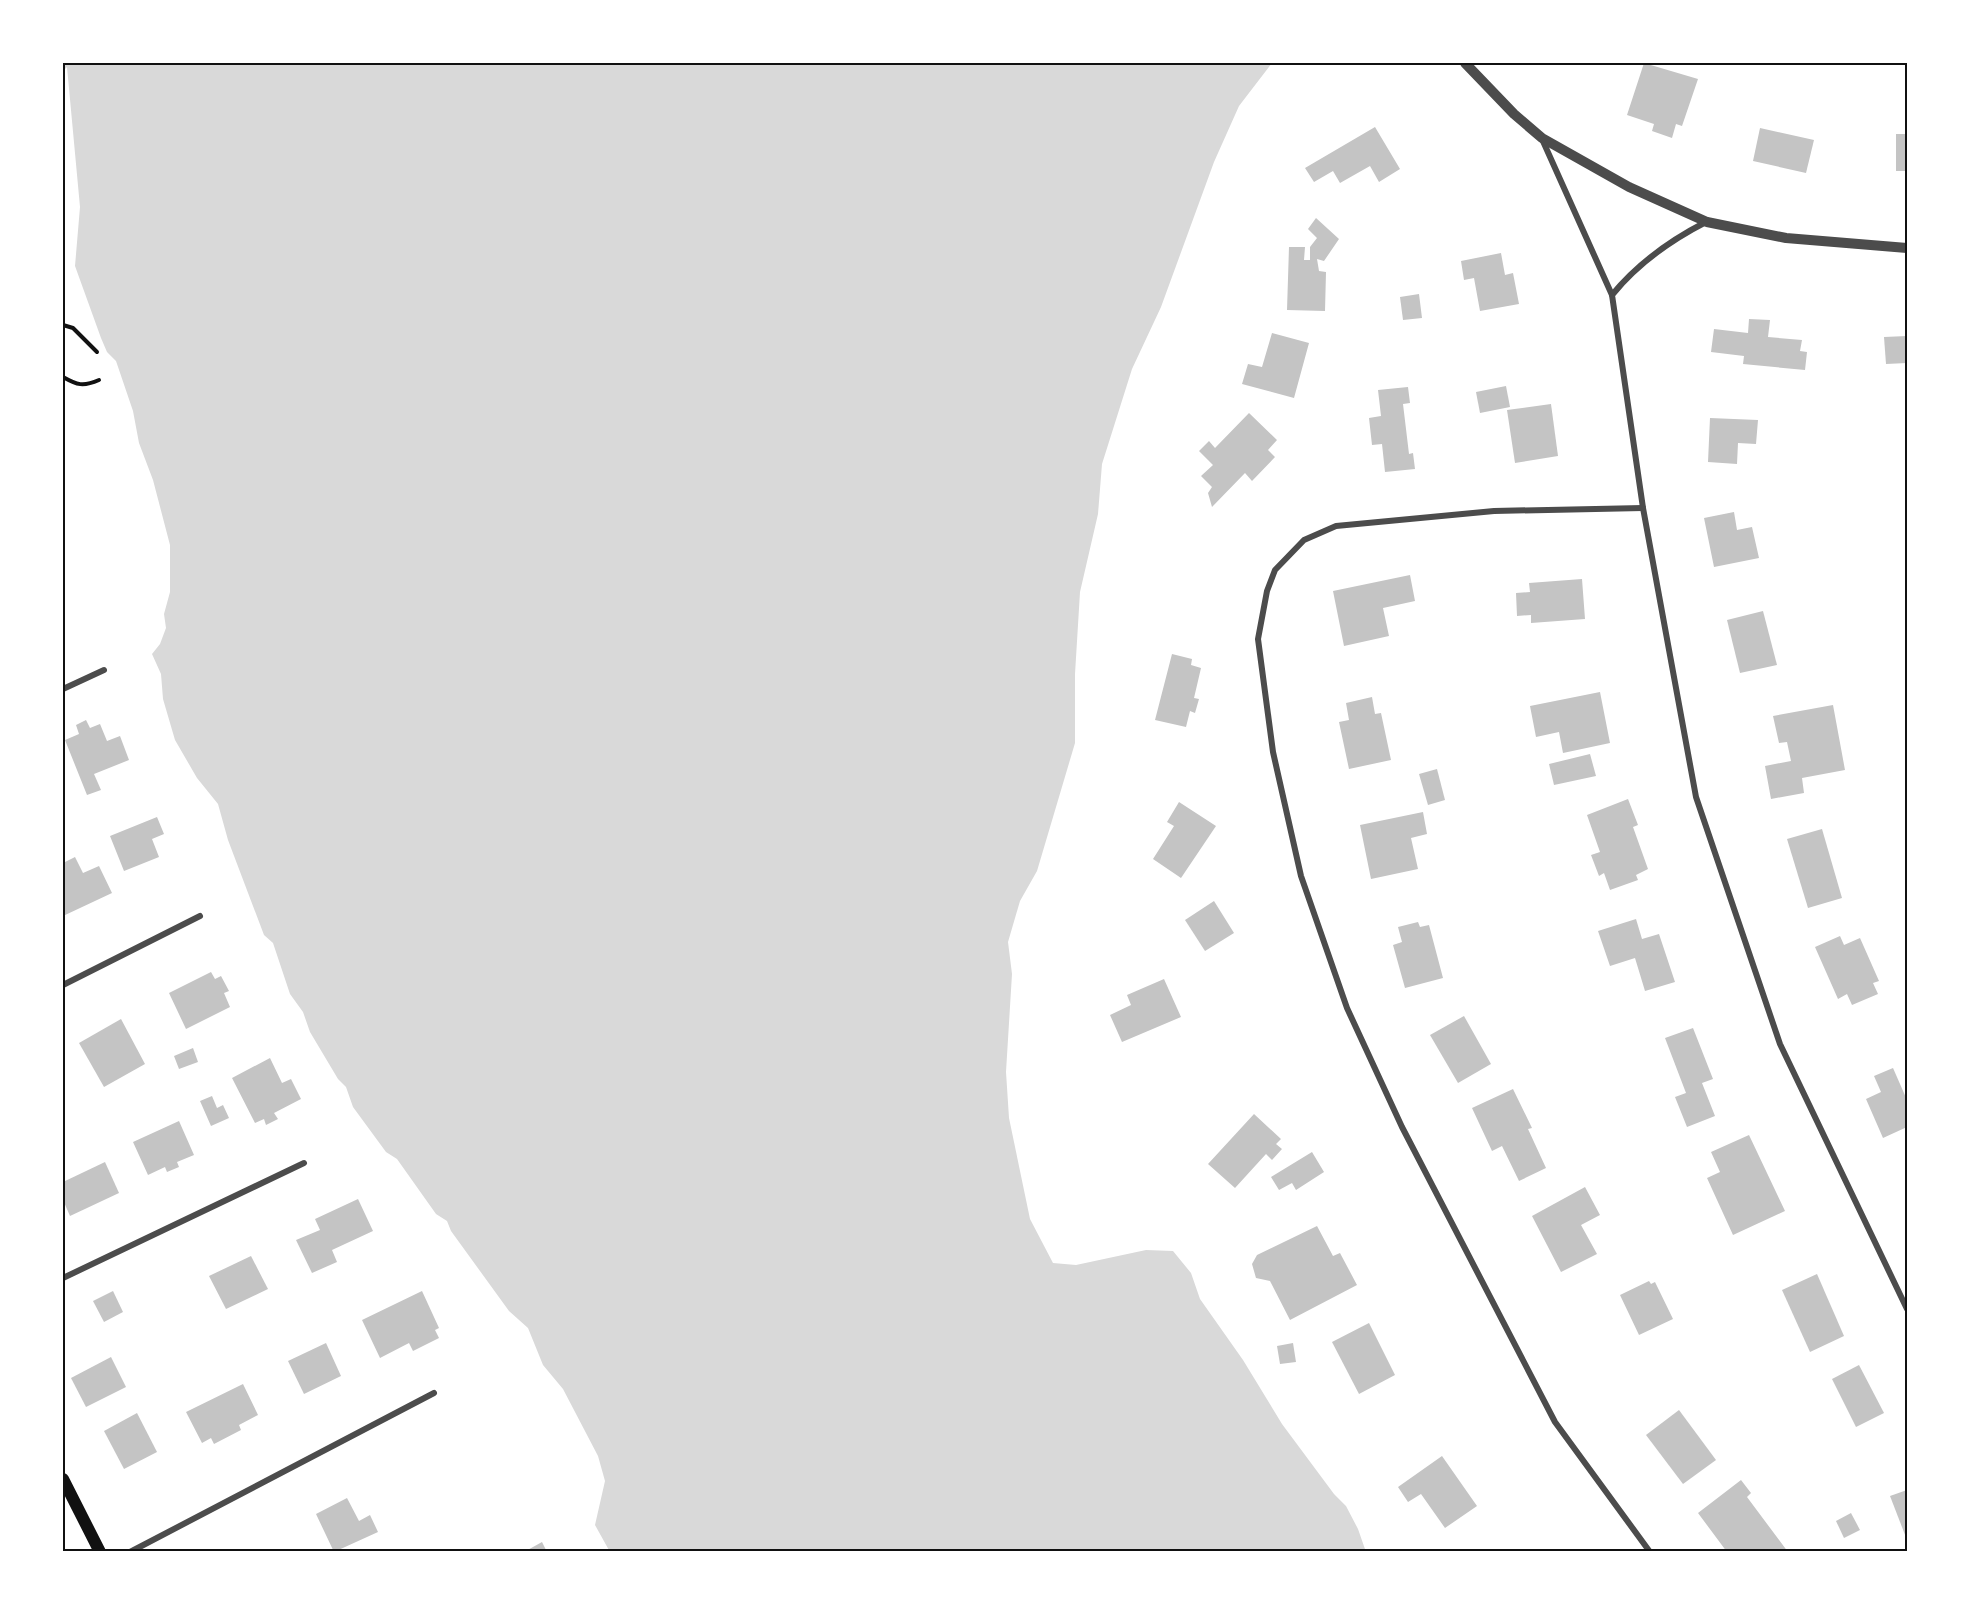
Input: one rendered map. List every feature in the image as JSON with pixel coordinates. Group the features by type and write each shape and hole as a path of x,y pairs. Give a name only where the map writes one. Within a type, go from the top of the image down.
{"main road":[{"path":"63,1479 100,1552"}],"street":[{"path":"1465,63 1514,114 1542,138 1629,187 1707,222 1762,234 1827,243 1907,248"},
{"path":"1542,138 1612,295 1643,508 1696,797 1780,1044 1907,1309"},
{"path":"1612,295 1638,266 1678,237 1707,222"},
{"path":"1643,508 1494,511 1336,526 1304,540 1275,570 1267,591 1258,639 1273,752 1301,876 1347,1008 1402,1127 1555,1422 1650,1552"},
{"path":"63,690 104,670"},
{"path":"63,985 200,916"},
{"path":"63,1278 304,1163"},
{"path":"130,1552 434,1393"}],"path":[{"path":"63,325 73,328 97,351"},
{"path":"63,377 75,385 87,385 99,380"}],"shaded area":[{"path":"63,63 1272,63 1239,106 1214,162 1161,307 1132,369 1102,464 1098,514 1080,592 1075,674 1075,743 1037,871 1020,901 1008,942 1012,974 1006,1072 1009,1118 1030,1219 1053,1263 1076,1265 1146,1250 1173,1251 1191,1273 1200,1299 1243,1360 1282,1424 1334,1494 1346,1506 1358,1529 1366,1552 610,1552 595,1525 605,1481 598,1456 563,1389 543,1365 528,1328 509,1311 451,1231 447,1221 436,1214 397,1159 386,1152 353,1107 346,1087 338,1079 310,1032 303,1012 290,994 273,943 264,935 228,840 218,804 197,778 175,740 163,699 161,674 152,654 160,644 166,628 164,614 170,592 170,545 153,480 139,443 133,411 116,361 107,352 75,266 80,207 67,67 63,71"}],"building":[{"path":"1644,63 1698,79 1682,126 1676,124 1672,138 1652,131 1654,124 1627,115"},
{"path":"1375,127 1400,169 1379,182 1370,166 1340,183 1333,171 1314,182 1305,168"},
{"path":"1760,128 1814,140 1806,173 1753,161"},
{"path":"1896,134 1907,134 1907,171 1896,171"},
{"path":"1316,218 1339,239 1324,261 1317,259 1319,271 1326,272 1325,311 1287,310 1289,247 1305,247 1304,260 1310,260 1310,247 1317,238 1308,229"},
{"path":"1501,253 1505,275 1513,273 1519,304 1480,311 1474,278 1464,280 1461,261"},
{"path":"1419,294 1422,318 1403,320 1400,297"},
{"path":"1749,319 1770,320 1768,337 1802,340 1800,351 1807,352 1805,370 1743,364 1744,356 1711,352 1714,329 1748,333"},
{"path":"1272,333 1309,343 1294,398 1242,384 1248,364 1262,367"},
{"path":"1907,336 1907,363 1886,364 1884,337"},
{"path":"1506,386 1510,407 1480,413 1476,392"},
{"path":"1408,387 1410,403 1403,404 1409,454 1413,453 1415,469 1385,472 1382,444 1372,445 1369,418 1381,416 1378,390"},
{"path":"1551,404 1558,456 1515,463 1507,410"},
{"path":"1249,413 1277,440 1268,450 1275,457 1252,481 1245,473 1212,507 1208,493 1212,487 1201,476 1213,465 1199,451 1209,441 1215,448"},
{"path":"1710,418 1758,420 1756,444 1738,443 1737,464 1708,462"},
{"path":"1734,512 1737,530 1752,527 1759,558 1714,567 1704,518"},
{"path":"1410,575 1415,601 1383,608 1389,636 1344,646 1333,591"},
{"path":"1582,579 1585,619 1531,623 1531,615 1517,616 1516,593 1530,592 1529,583"},
{"path":"1763,611 1777,665 1740,673 1727,620"},
{"path":"1172,654 1192,659 1191,665 1201,668 1194,698 1199,699 1195,713 1190,711 1186,727 1155,720"},
{"path":"1600,692 1610,743 1563,753 1559,732 1536,737 1530,706"},
{"path":"1372,697 1375,714 1381,713 1391,760 1349,769 1339,722 1349,720 1346,703"},
{"path":"1833,705 1845,770 1802,778 1804,793 1771,799 1765,766 1791,761 1787,742 1779,743 1773,716"},
{"path":"86,720 90,728 100,724 107,741 120,736 129,760 94,774 101,790 87,795 65,740 79,734 76,725"},
{"path":"1590,754 1596,776 1554,785 1549,764"},
{"path":"1437,769 1445,800 1428,805 1419,774"},
{"path":"1628,799 1638,825 1633,827 1648,869 1636,875 1638,880 1610,890 1604,873 1599,876 1591,855 1600,852 1587,815"},
{"path":"1179,802 1216,826 1181,878 1153,859 1174,826 1167,822"},
{"path":"1423,812 1427,834 1411,838 1418,869 1371,879 1360,825"},
{"path":"157,817 164,834 152,839 159,857 124,871 110,836"},
{"path":"1822,829 1842,898 1808,908 1787,839"},
{"path":"75,857 83,873 99,866 112,893 63,916 63,863"},
{"path":"1214,901 1234,933 1205,951 1185,920"},
{"path":"1636,919 1642,939 1659,934 1675,982 1645,991 1635,958 1610,966 1598,931"},
{"path":"1418,922 1420,927 1429,925 1443,978 1405,988 1393,945 1402,942 1398,927"},
{"path":"1840,936 1844,945 1860,938 1879,981 1873,983 1878,994 1852,1005 1847,994 1838,999 1815,947"},
{"path":"211,972 215,979 221,976 229,991 224,993 230,1007 186,1029 169,993"},
{"path":"1164,979 1181,1017 1122,1042 1110,1015 1131,1005 1127,995"},
{"path":"1464,1016 1491,1064 1458,1083 1430,1035"},
{"path":"121,1019 145,1064 104,1087 79,1043"},
{"path":"1693,1028 1713,1079 1702,1083 1715,1116 1687,1127 1675,1097 1686,1093 1665,1038"},
{"path":"193,1048 198,1062 179,1069 174,1056"},
{"path":"270,1058 282,1083 291,1079 301,1099 274,1113 278,1119 266,1125 264,1119 255,1123 232,1078"},
{"path":"1893,1068 1907,1100 1907,1127 1883,1138 1866,1099 1881,1092 1874,1076"},
{"path":"1513,1089 1532,1128 1528,1129 1546,1168 1519,1181 1502,1146 1492,1151 1472,1108"},
{"path":"212,1096 217,1108 223,1105 229,1118 211,1126 200,1101"},
{"path":"1254,1114 1281,1139 1276,1144 1282,1149 1272,1160 1266,1154 1235,1188 1208,1164"},
{"path":"179,1121 194,1155 177,1162 179,1167 167,1172 165,1167 148,1175 133,1142"},
{"path":"1749,1135 1785,1211 1733,1235 1707,1178 1720,1172 1711,1152"},
{"path":"1312,1152 1324,1172 1296,1190 1292,1183 1279,1190 1271,1177"},
{"path":"105,1162 119,1193 70,1216 63,1200 63,1182"},
{"path":"1585,1187 1600,1215 1581,1225 1597,1254 1561,1272 1532,1216"},
{"path":"358,1199 373,1231 332,1250 337,1262 312,1273 296,1240 320,1230 315,1219"},
{"path":"1317,1226 1333,1256 1340,1253 1357,1285 1290,1320 1270,1281 1256,1278 1252,1264 1257,1255"},
{"path":"251,1256 268,1289 226,1309 209,1276"},
{"path":"1817,1274 1844,1336 1810,1352 1782,1290"},
{"path":"1649,1281 1651,1284 1655,1282 1673,1319 1639,1335 1620,1295"},
{"path":"113,1291 123,1312 104,1322 93,1301"},
{"path":"422,1291 439,1328 435,1330 439,1338 413,1351 409,1343 380,1358 362,1320"},
{"path":"1369,1323 1395,1375 1359,1394 1332,1342"},
{"path":"326,1343 341,1376 304,1394 288,1361"},
{"path":"1293,1343 1296,1362 1280,1364 1277,1346"},
{"path":"111,1357 126,1387 86,1407 71,1378"},
{"path":"1859,1365 1884,1413 1856,1427 1832,1379"},
{"path":"243,1384 258,1415 239,1425 241,1430 214,1444 211,1438 202,1443 186,1412"},
{"path":"1679,1410 1716,1460 1683,1484 1646,1435"},
{"path":"137,1413 157,1452 124,1469 104,1431"},
{"path":"1442,1456 1477,1506 1445,1528 1421,1494 1408,1502 1398,1487"},
{"path":"1741,1480 1751,1493 1747,1497 1788,1552 1727,1552 1698,1513"},
{"path":"1907,1490 1907,1540 1890,1496"},
{"path":"347,1498 359,1521 370,1515 378,1532 334,1552 316,1514"},
{"path":"1851,1513 1860,1530 1844,1538 1836,1521"},
{"path":"542,1542 547,1552 524,1552"}]}
